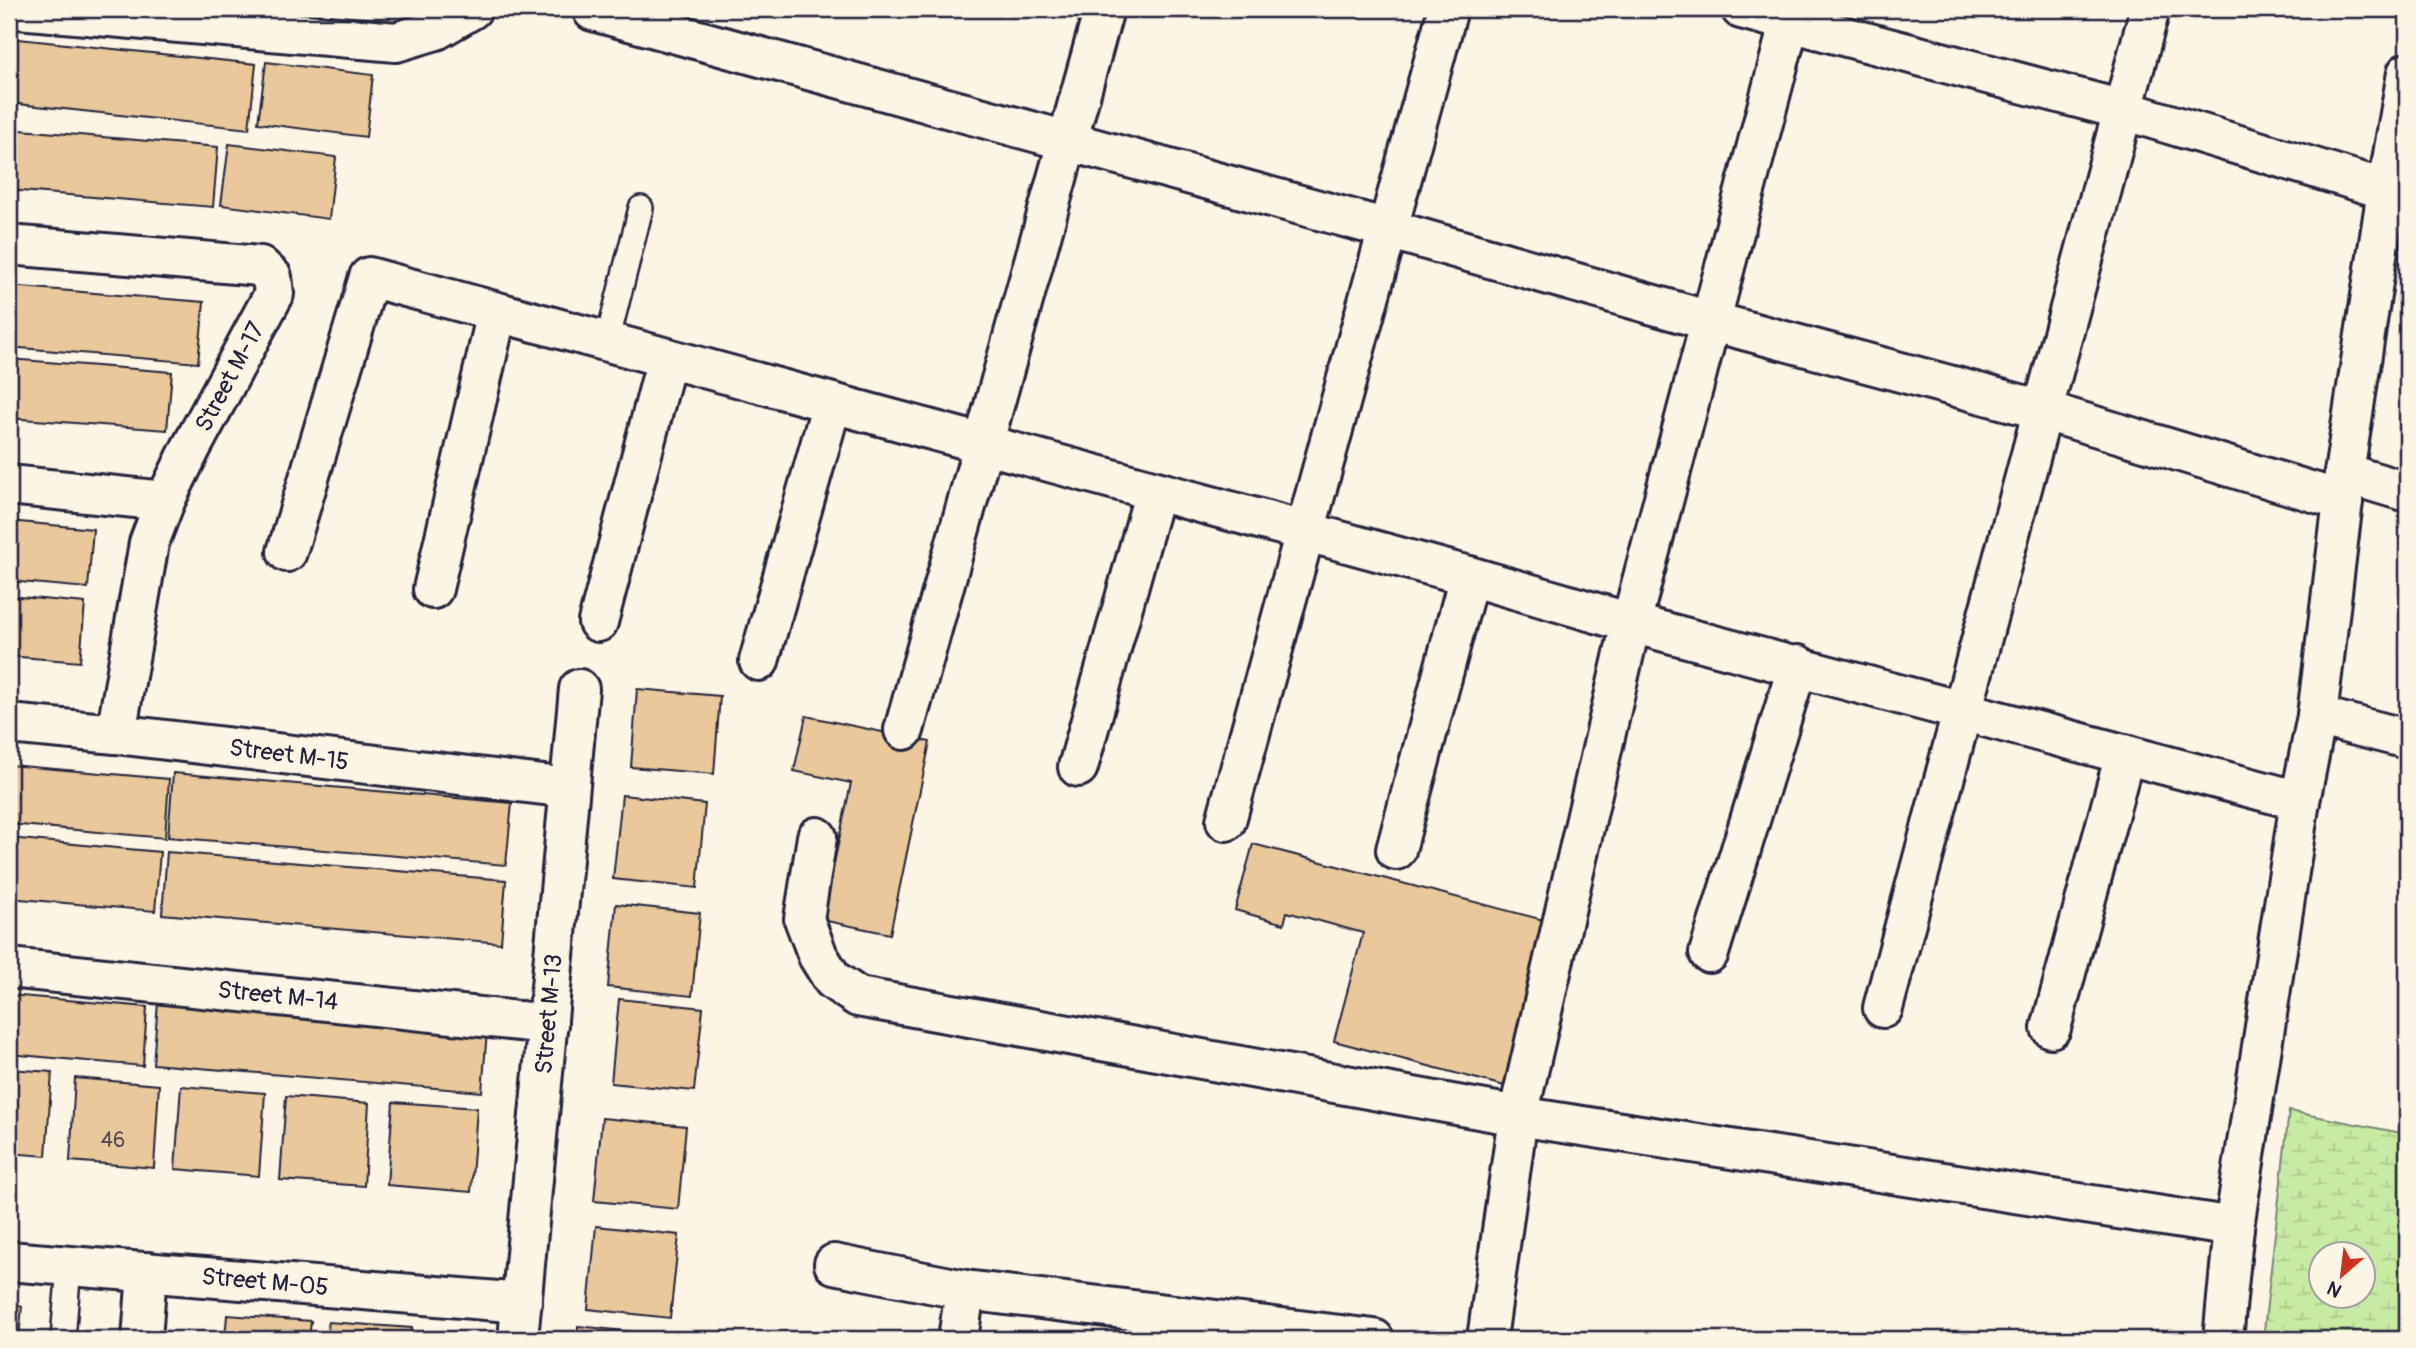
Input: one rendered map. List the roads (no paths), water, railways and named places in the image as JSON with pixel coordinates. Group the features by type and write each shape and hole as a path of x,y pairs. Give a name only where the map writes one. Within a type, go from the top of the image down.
{"street":[{"path":"18,9 396,42 436,30 471,9"},
{"path":"904,730 1104,9"},
{"path":"1226,821 1448,9"},
{"path":"1741,9 1791,15 2123,110 2387,190"},
{"path":"1882,1008 2150,9"},
{"path":"593,11 1388,229 1710,321 2042,410 2343,487 2407,492"},
{"path":"1487,1339 1518,1116 1631,623 1791,15"},
{"path":"2223,1339 2234,1227 2300,801 2317,716 2343,487 2387,190 2402,138 2407,74"},
{"name":"Street M-17","path":"9,246 260,266 272,277 274,294 191,448 165,501 149,543 116,734"},
{"path":"288,552 369,277 1469,576 1631,623 2300,801"},
{"path":"433,589 497,312"},
{"path":"598,622 667,358"},
{"path":"759,662 832,403"},
{"path":"9,485 165,501"},
{"path":"1078,767 1155,491"},
{"path":"1396,850 1469,576"},
{"path":"1709,953 1798,666"},
{"name":"Street M-13","path":"520,1321 579,689"},
{"path":"2317,716 2407,738"},
{"name":"Street M-15","path":"9,724 116,734 569,788"},
{"path":"2051,1028 2125,754"},
{"path":"817,837 804,919 818,956 833,980 858,997 1518,1116 2234,1227"},
{"name":"Street M-14","path":"9,968 548,1024"},
{"name":"Street M-05","path":"9,1261 147,1272 520,1321"},
{"path":"834,1264 965,1290 1374,1339"},
{"path":"142,1339 147,1272"},
{"path":"958,1339 965,1290"}],"lane":[{"path":"607,342 640,208"},
{"path":"63,1339 69,1266"}]}
